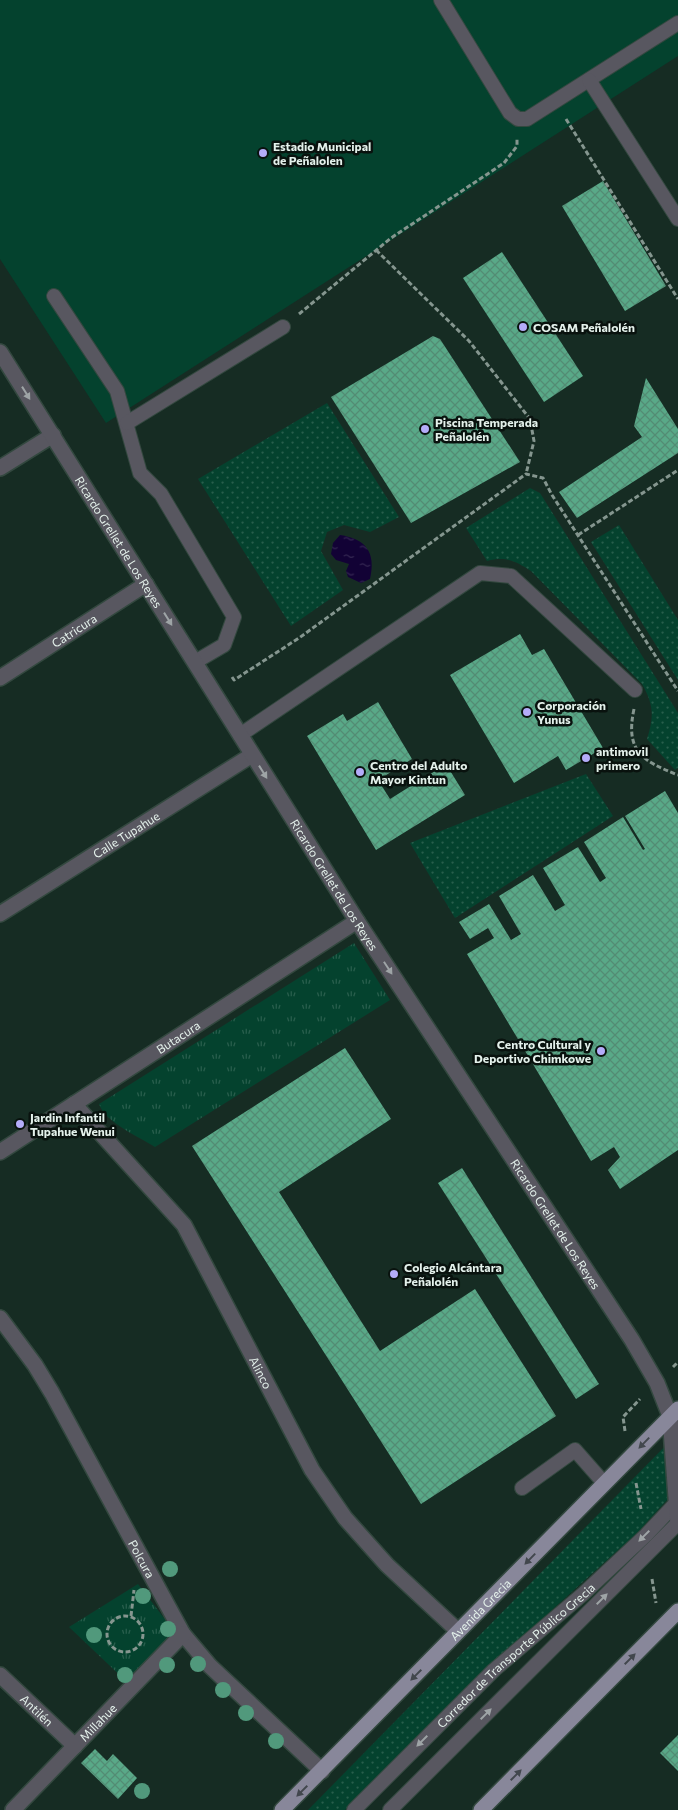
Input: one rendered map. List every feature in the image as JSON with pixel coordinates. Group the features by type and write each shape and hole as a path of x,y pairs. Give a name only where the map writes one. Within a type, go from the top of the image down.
{"main road":[{"name":"Avenida Grecia","path":"282,1810 674,1412"},
{"path":"481,1810 678,1611"}],"street":[{"name":"Ricardo Grellet de Los Reyes","path":"0,352 357,922 632,1340 657,1382 674,1412 678,1524"},
{"path":"0,468 53,435"},
{"name":"Catricura","path":"0,678 146,584"},
{"name":"Calle Tupahue","path":"0,914 252,755"},
{"name":"Butacura","path":"0,1152 357,922"},
{"name":"Alinco","path":"74,1104 184,1226 312,1470 339,1510 387,1565 458,1631"},
{"name":"Polcura","path":"0,1318 35,1365 52,1393 183,1634 210,1666 322,1770"},
{"name":"Millahue","path":"14,1810 183,1634"},
{"name":"Antilén","path":"0,1675 75,1746"}],"lane":[{"path":"441,0 510,113 518,119 527,119 678,23"},
{"path":"589,80 678,219"},
{"path":"54,296 117,391 140,474 160,494 234,617 224,645 195,662"},
{"path":"127,423 284,327"},
{"path":"240,735 480,573 511,576 635,690"},
{"path":"522,1488 576,1450 604,1483"},
{"name":"Corredor de Transporte Público Grecia","path":"354,1810 494,1670 583,1594 646,1535 677,1502"},
{"name":"Corredor de Transporte Público Grecia","path":"390,1810 678,1524"}],"path":[{"path":"556,101 678,299"},
{"path":"284,327 376,250 504,163 517,146 518,119"},
{"path":"376,250 469,340 530,419 534,441 526,474"},
{"path":"578,535 678,470"},
{"path":"635,690 630,728 633,743 642,758 678,775"},
{"path":"646,1535 623,1417 678,1362"},
{"path":"647,1554 660,1628"},
{"path":"131,1616 134,1587"},
{"path":"119,1616 131,1616 140,1622 143,1628 143,1639 135,1649 123,1652 117,1650 108,1641 108,1629 110,1623 119,1616"}],"green space":[{"name":"Estadio Municipal de Peñalolen","path":"0,0 678,0 678,56 106,423 0,259"},
{"path":"327,403 399,517 370,532 344,525 327,532 321,551 343,590 291,626 198,479"},
{"path":"530,488 540,493 678,713 678,768 675,770 647,739 652,711 649,698 642,684 531,571 510,560 487,561 466,528"},
{"path":"619,525 678,620 678,680 591,542"},
{"path":"586,774 613,816 455,918 410,843"},
{"path":"354,943 390,1000 155,1147 115,1123 102,1111 99,1104"},
{"path":"678,1433 678,1488 637,1533 478,1677 345,1810 308,1810"},
{"path":"138,1584 177,1635 129,1684 69,1627"}],"water":[{"path":"340,535 356,540 367,548 372,561 370,579 361,583 348,577 346,571 349,564 336,560 331,554 333,543"}],"building":[{"path":"603,181 666,286 625,311 562,206"},
{"name":"COSAM Peñalolén","path":"502,252 583,376 544,402 463,278"},
{"name":"Piscina Temperada Peñalolén","path":"433,336 440,339 520,462 411,523 331,397"},
{"path":"646,378 678,429 678,453 577,518 559,492 642,437 634,426"},
{"name":"Corporación Yunus","path":"520,634 532,655 544,649 603,748 566,770 558,756 514,783 450,675"},
{"name":"Centro del Adulto Mayor Kintun","path":"378,702 412,759 378,780 390,799 446,764 465,795 376,850 307,736 343,714 347,721"},
{"name":"Centro Cultural y Deportivo Chimkowe","path":"665,791 678,813 678,1150 620,1189 608,1170 620,1157 614,1147 591,1161 467,954 494,938 488,928 470,939 459,922 489,904 511,940 521,934 499,896 533,875 555,911 565,905 543,868 578,847 600,882 606,878 584,842 623,817 643,850 645,849 625,816"},
{"path":"345,1048 391,1119 279,1192 380,1351 475,1289 556,1416 421,1504 192,1146"},
{"path":"462,1168 599,1384 576,1399 438,1183"},
{"path":"678,1735 678,1771 660,1753"},
{"path":"95,1749 107,1761 113,1754 137,1778 118,1799 81,1763"}],"place":[{"name":"Estadio Municipal de Peñalolen","path":"263,153"},
{"name":"COSAM Peñalolén","path":"523,327"},
{"name":"Piscina Temperada Peñalolén","path":"425,429"},
{"name":"Corporación Yunus","path":"527,712"},
{"name":"antimovil primero","path":"586,758"},
{"name":"Centro del Adulto Mayor Kintun","path":"360,772"},
{"name":"Centro Cultural y Deportivo Chimkowe","path":"601,1051"},
{"name":"Jardin Infantil Tupahue Wenui","path":"20,1124"},
{"name":"Colegio Alcántara Peñalolén","path":"394,1274"}]}
